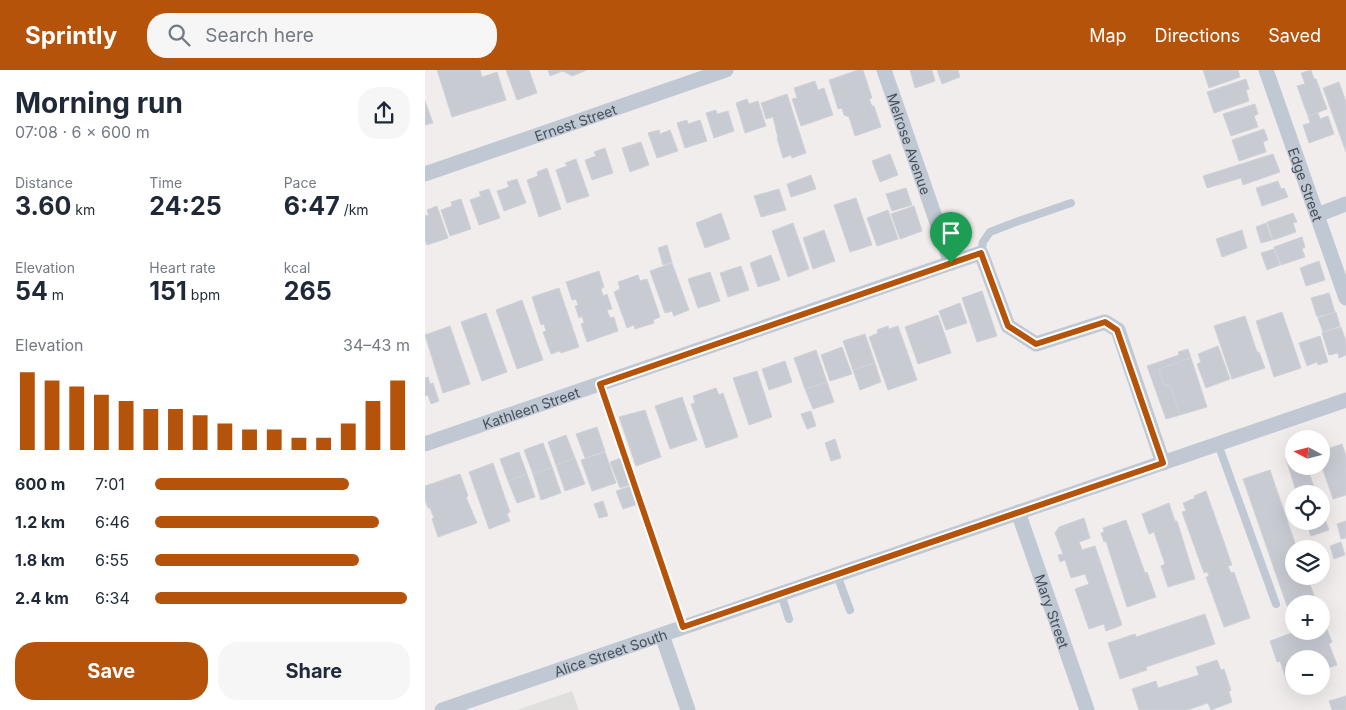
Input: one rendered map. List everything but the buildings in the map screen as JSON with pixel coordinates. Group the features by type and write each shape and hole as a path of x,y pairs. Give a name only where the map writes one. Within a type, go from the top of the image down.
{"street":[{"name":"Ernest Street","path":"425,174 726,70"},
{"name":"Melrose Avenue","path":"885,70 951,263"},
{"name":"Edge Street","path":"1266,70 1346,298"},
{"path":"1317,215 1346,204"},
{"path":"951,263 981,253 1008,326 1036,344 1105,322 1117,330 1163,463"},
{"name":"Kathleen Street","path":"425,444 951,263"},
{"name":"Alice Street South","path":"442,710 1346,400"},
{"name":"Mary Street","path":"1018,512 1087,710"},
{"path":"662,635 688,710"}],"lane":[{"path":"981,253 983,242 990,232 1071,204"},
{"path":"1218,444 1276,604"},
{"path":"837,574 850,610"},
{"path":"781,594 789,619"}],"path":[{"path":"600,384 683,627"}],"shaded area":[{"path":"572,691 579,710 517,710"}],"route":[{"path":"981,253 1008,326 1036,344 1105,322 1117,330 1163,463 683,627 600,384 951,263 981,253"}]}
